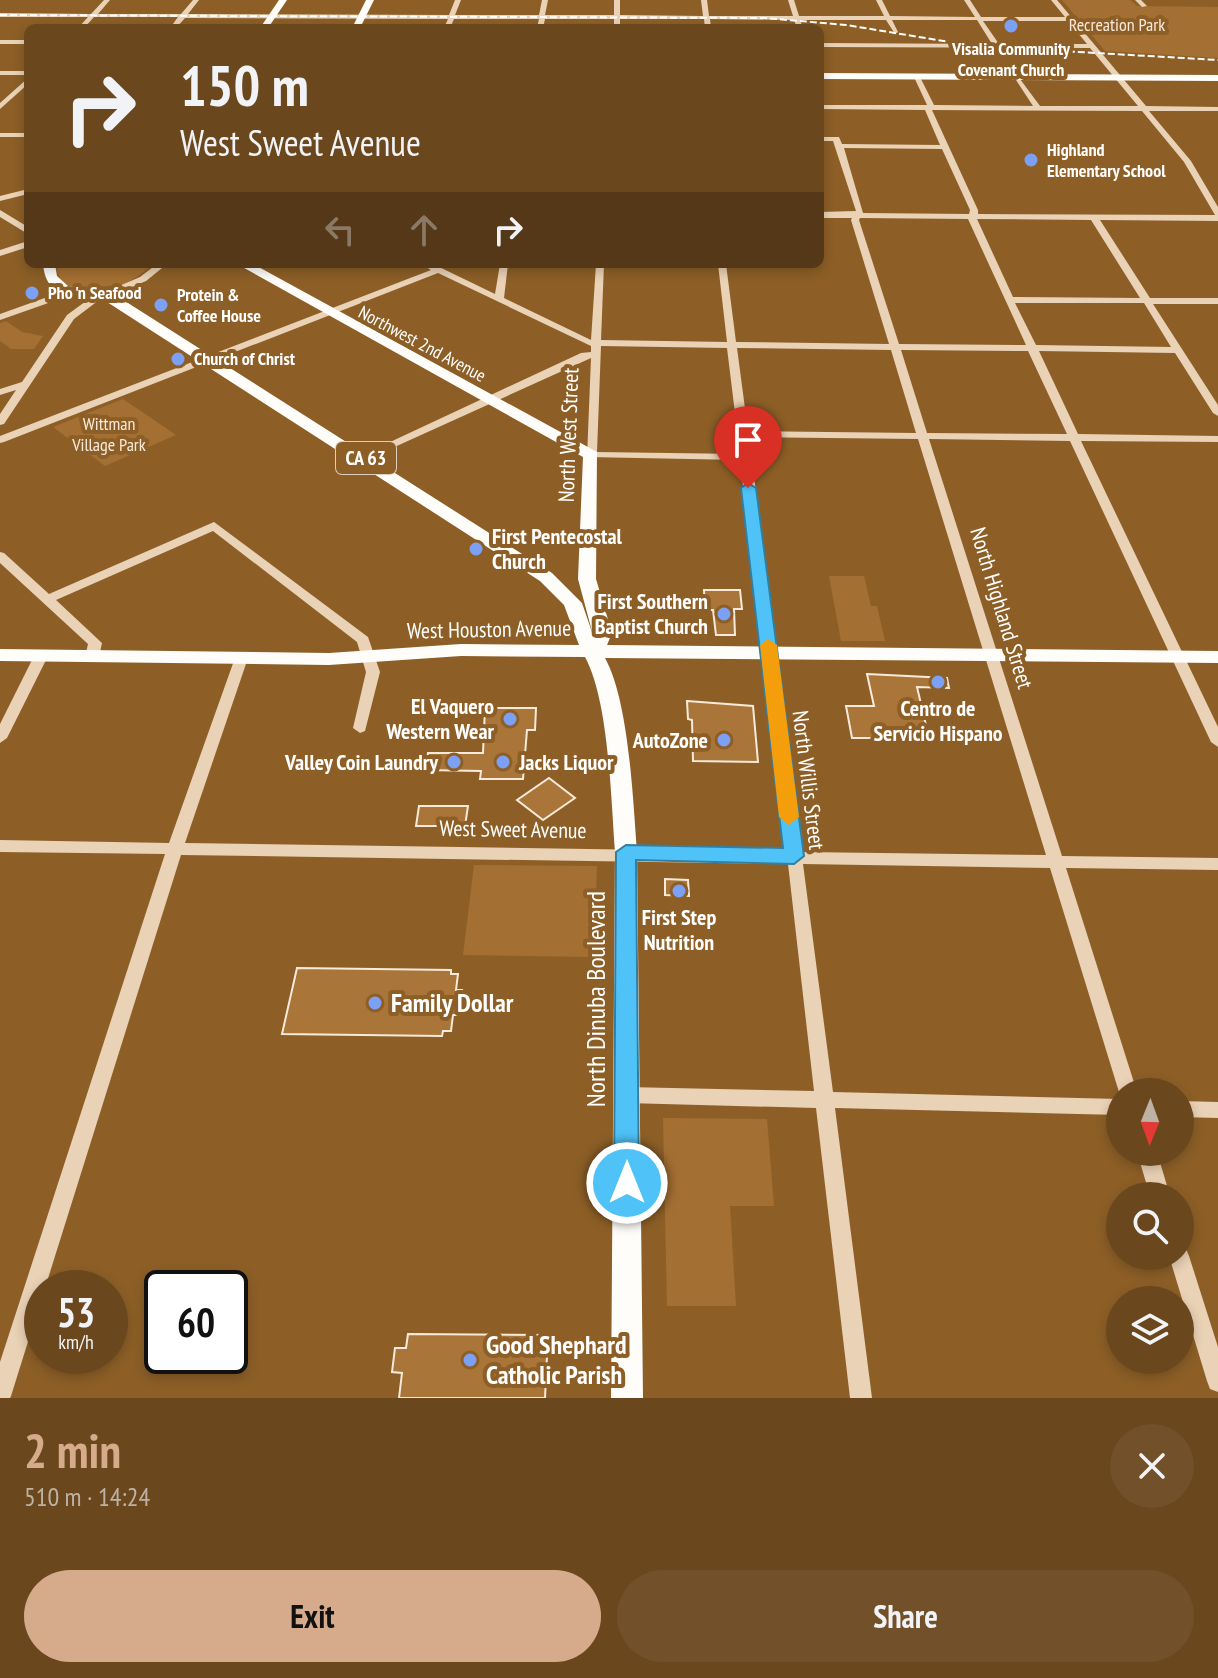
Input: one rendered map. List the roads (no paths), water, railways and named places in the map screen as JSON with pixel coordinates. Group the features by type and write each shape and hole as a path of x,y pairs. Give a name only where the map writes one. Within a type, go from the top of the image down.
{"main road":[{"path":"267,24 283,0"},
{"path":"358,24 370,0"},
{"path":"824,76 1218,78"},
{"path":"50,268 57,292"},
{"name":"Northwest 2nd Avenue","path":"246,268 591,455"},
{"name":"CA 63","path":"57,292 97,295 364,457 558,585 573,603 581,631 595,652"},
{"name":"North West Street","path":"591,455 587,579 603,633 595,652"},
{"path":"558,585 574,587 587,579"},
{"name":"West Houston Avenue","path":"0,655 241,658 370,656 461,650 1218,657"},
{"name":"North Dinuba Boulevard","path":"595,652 612,707 626,852 627,1398"}],"street":[{"path":"84,24 107,0"},
{"path":"176,24 196,0"},
{"path":"449,24 458,0"},
{"path":"541,24 545,0"},
{"path":"617,0 617,24"},
{"path":"704,0 707,24"},
{"path":"791,0 799,24"},
{"path":"879,0 901,45"},
{"path":"967,0 997,46"},
{"path":"824,215 1218,216 1187,161 1054,0"},
{"path":"1,15 14,5"},
{"path":"1,15 1069,19"},
{"path":"0,42 24,42"},
{"path":"824,45 1092,46"},
{"path":"0,73 24,73"},
{"path":"917,77 974,215 972,221 1218,742"},
{"path":"1017,77 1038,108"},
{"path":"0,107 24,84"},
{"path":"824,104 929,108 1218,109"},
{"path":"0,135 24,135"},
{"path":"824,140 946,147"},
{"name":"North Highland Street","path":"838,142 860,211 855,220 1124,1078"},
{"path":"0,199 24,192"},
{"path":"0,213 24,228"},
{"path":"1094,217 1218,413"},
{"path":"0,253 24,245"},
{"path":"0,422 70,317 97,295 143,279 158,268"},
{"path":"435,268 595,349"},
{"path":"499,298 503,268"},
{"name":"North West Street","path":"591,455 600,268"},
{"name":"North Willis Street","path":"722,268 861,1398"},
{"path":"0,440 439,270"},
{"path":"57,292 73,302 70,317"},
{"path":"0,317 57,292 97,295"},
{"path":"1010,300 1218,301"},
{"path":"364,457 595,349 731,344 1178,350"},
{"path":"0,392 25,384"},
{"path":"742,434 1218,439"},
{"path":"591,455 744,457"},
{"path":"48,599 214,526 360,636 370,656 373,672 360,728"},
{"path":"0,556 95,643 92,657"},
{"path":"0,738 41,656"},
{"path":"0,1396 175,848 241,658"},
{"name":"West Sweet Avenue","path":"0,846 626,852 1218,864"},
{"path":"626,1095 1106,1107"},
{"path":"1194,1109 1218,1110"},
{"path":"1183,1270 1218,1381"}],"railway":[{"path":"0,15 765,18 846,25 974,46 1218,60"}],"place":[{"name":"Visalia Community Covenant Church","path":"1011,26"},
{"name":"Highland Elementary School","path":"1031,160"},
{"name":"Pho 'n Seafood","path":"32,293"},
{"name":"Protein & Coffee House","path":"161,305"},
{"name":"Church of Christ","path":"178,359"},
{"name":"First Pentecostal Church","path":"476,549"},
{"name":"First Southern Baptist Church","path":"724,614"},
{"name":"Centro de Servicio Hispano","path":"938,682"},
{"name":"El Vaquero Western Wear","path":"510,719"},
{"name":"AutoZone","path":"724,740"},
{"name":"Valley Coin Laundry","path":"454,762"},
{"name":"Jacks Liquor","path":"503,762"},
{"name":"First Step Nutrition","path":"679,891"},
{"name":"Family Dollar","path":"375,1003"},
{"name":"Good Shephard Catholic Parish","path":"470,1360"}],"park label":[{"name":"Recreation Park","path":"1117,25"},
{"name":"Wittman Village Park","path":"109,434"}]}
